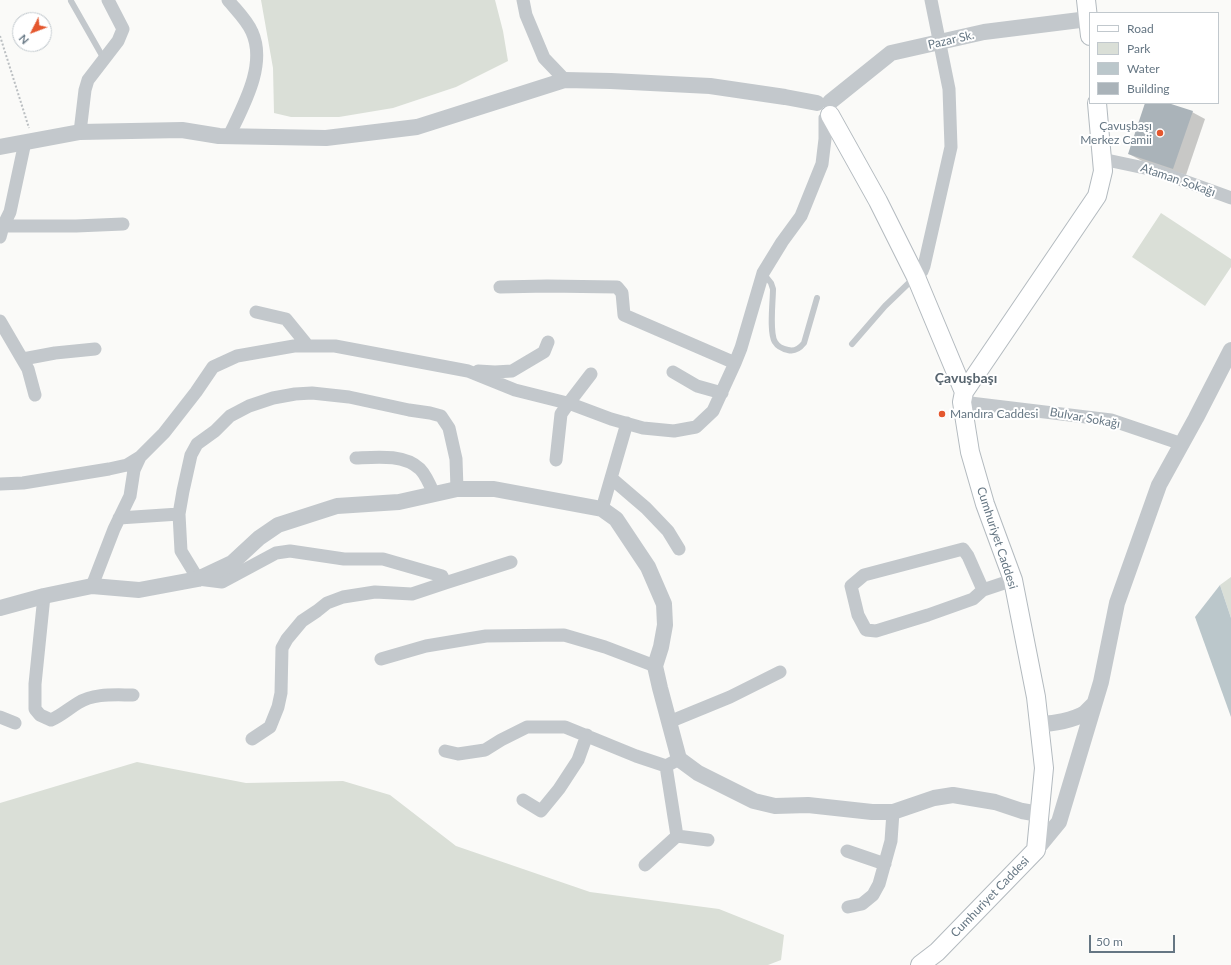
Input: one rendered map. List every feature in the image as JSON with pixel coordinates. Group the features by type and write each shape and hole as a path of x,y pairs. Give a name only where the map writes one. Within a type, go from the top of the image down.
{"main road":[{"path":"1086,0 1089,28"},
{"path":"963,397 1097,196 1103,171 1097,104"},
{"name":"Cumhuriyet Caddesi","path":"825,109 878,201 916,277 963,397 972,459 985,504 1013,580 1040,724 1044,768 1036,850 937,952 920,965"}],"street":[{"path":"80,132 85,90 88,80 118,41 123,29 108,0"},
{"path":"228,0 252,32 256,44 254,78 248,95 229,136"},
{"path":"523,0 526,15 544,58 565,80"},
{"path":"916,277 924,266 951,147 949,89 931,0"},
{"name":"Pazar Sk.","path":"825,109 891,53 984,32 1089,28"},
{"path":"0,146 80,132 182,130 219,136 326,138 417,127 565,80 710,86 785,97 825,109 825,139 822,164 801,216 782,242 763,273 741,348 722,393 712,411 696,427 674,431 643,428 568,404 515,390 468,371"},
{"path":"29,142 10,212 2,231 122,224"},
{"name":"Ataman Sokağı","path":"1102,159 1154,170 1231,198"},
{"path":"500,287 617,286 622,293 624,316 735,363"},
{"path":"256,312 286,319 308,346"},
{"path":"0,321 14,347 23,359 31,378 35,395"},
{"path":"0,484 22,482 127,465 140,457 164,433 196,392 213,366 237,356 294,346 335,346 468,371 496,372 512,371 544,352 548,342"},
{"path":"23,359 55,352 95,349"},
{"path":"1036,850 1059,822 1101,682 1117,603 1159,485 1231,350"},
{"path":"673,372 697,386 722,393"},
{"path":"556,460 561,414 591,374"},
{"path":"198,579 181,551 179,514 191,455 197,444 215,431 230,416 249,406 273,398 312,393 349,397 441,416 449,428 456,459 457,489"},
{"name":"Bulvar Sokağı","path":"963,397 1111,420 1182,444"},
{"path":"602,509 627,424"},
{"path":"356,458 378,456 406,460 421,470 434,494"},
{"path":"92,586 114,529 130,496 134,470 140,457"},
{"path":"611,478 646,508 668,531 679,549"},
{"path":"5,604 92,586 139,590 198,579 232,563 259,538 278,525 337,506 399,502 457,489 494,489 602,509 616,519 648,567 664,604 665,624 661,647 655,666 669,722 677,836"},
{"path":"120,518 179,514"},
{"path":"983,590 968,556 963,549 864,575 851,586 858,615 866,630 876,631 973,599 983,590 1013,580"},
{"path":"198,579 222,582 276,553 290,551 344,559 383,559 442,576 445,583"},
{"path":"252,739 270,726 278,707 281,694 282,648 287,638 302,620 327,603 343,597 375,592 412,594 511,562"},
{"path":"44,596 35,684 35,709 40,715 51,720 62,715 78,703 94,696 133,695"},
{"path":"381,659 426,646 486,636 564,635 605,647 655,666"},
{"path":"669,722 730,697 780,672"},
{"path":"1040,724 1053,724 1068,720 1084,714 1094,704"},
{"path":"0,717 15,723"},
{"path":"445,751 458,754 485,750 527,727 565,726 636,756 672,762 698,773 754,801 775,806 808,805 872,812 893,812 934,798 953,795 995,802 1022,811 1039,814"},
{"path":"523,800 541,811 578,760 586,735"},
{"path":"848,907 862,904 873,895 879,884 891,841 893,812"},
{"path":"677,836 708,840"},
{"path":"646,865 677,836"},
{"path":"846,851 885,864"}],"lane":[{"path":"71,1 104,59"},
{"path":"763,273 768,278 773,289 772,334 775,342 781,348 790,351 802,346 817,298"},
{"path":"852,344 885,306 916,277"}],"path":[{"path":"0,36 29,142"}],"green space":[{"path":"261,0 495,0 503,31 508,61 456,87 393,108 339,117 291,117 274,113 273,68"},
{"path":"1161,213 1231,259 1231,267 1205,306 1132,257"},
{"path":"1231,577 1231,618 1220,585"},
{"path":"137,762 246,783 343,781 390,795 456,846 590,892 719,909 784,935 781,960 768,965 0,965 0,803"}],"water":[{"path":"1220,585 1231,618 1231,717 1195,617"}],"building":[{"name":"Çavuşbaşı Merkez Camii","path":"1145,104 1171,104 1193,111 1173,169 1128,154"}],"place":[{"name":"Çavuşbaşı Merkez Camii","path":"1160,133"},
{"name":"Mandıra Caddesi","path":"942,414"}],"district":[{"name":"Çavuşbaşı","path":"966,378"}]}
